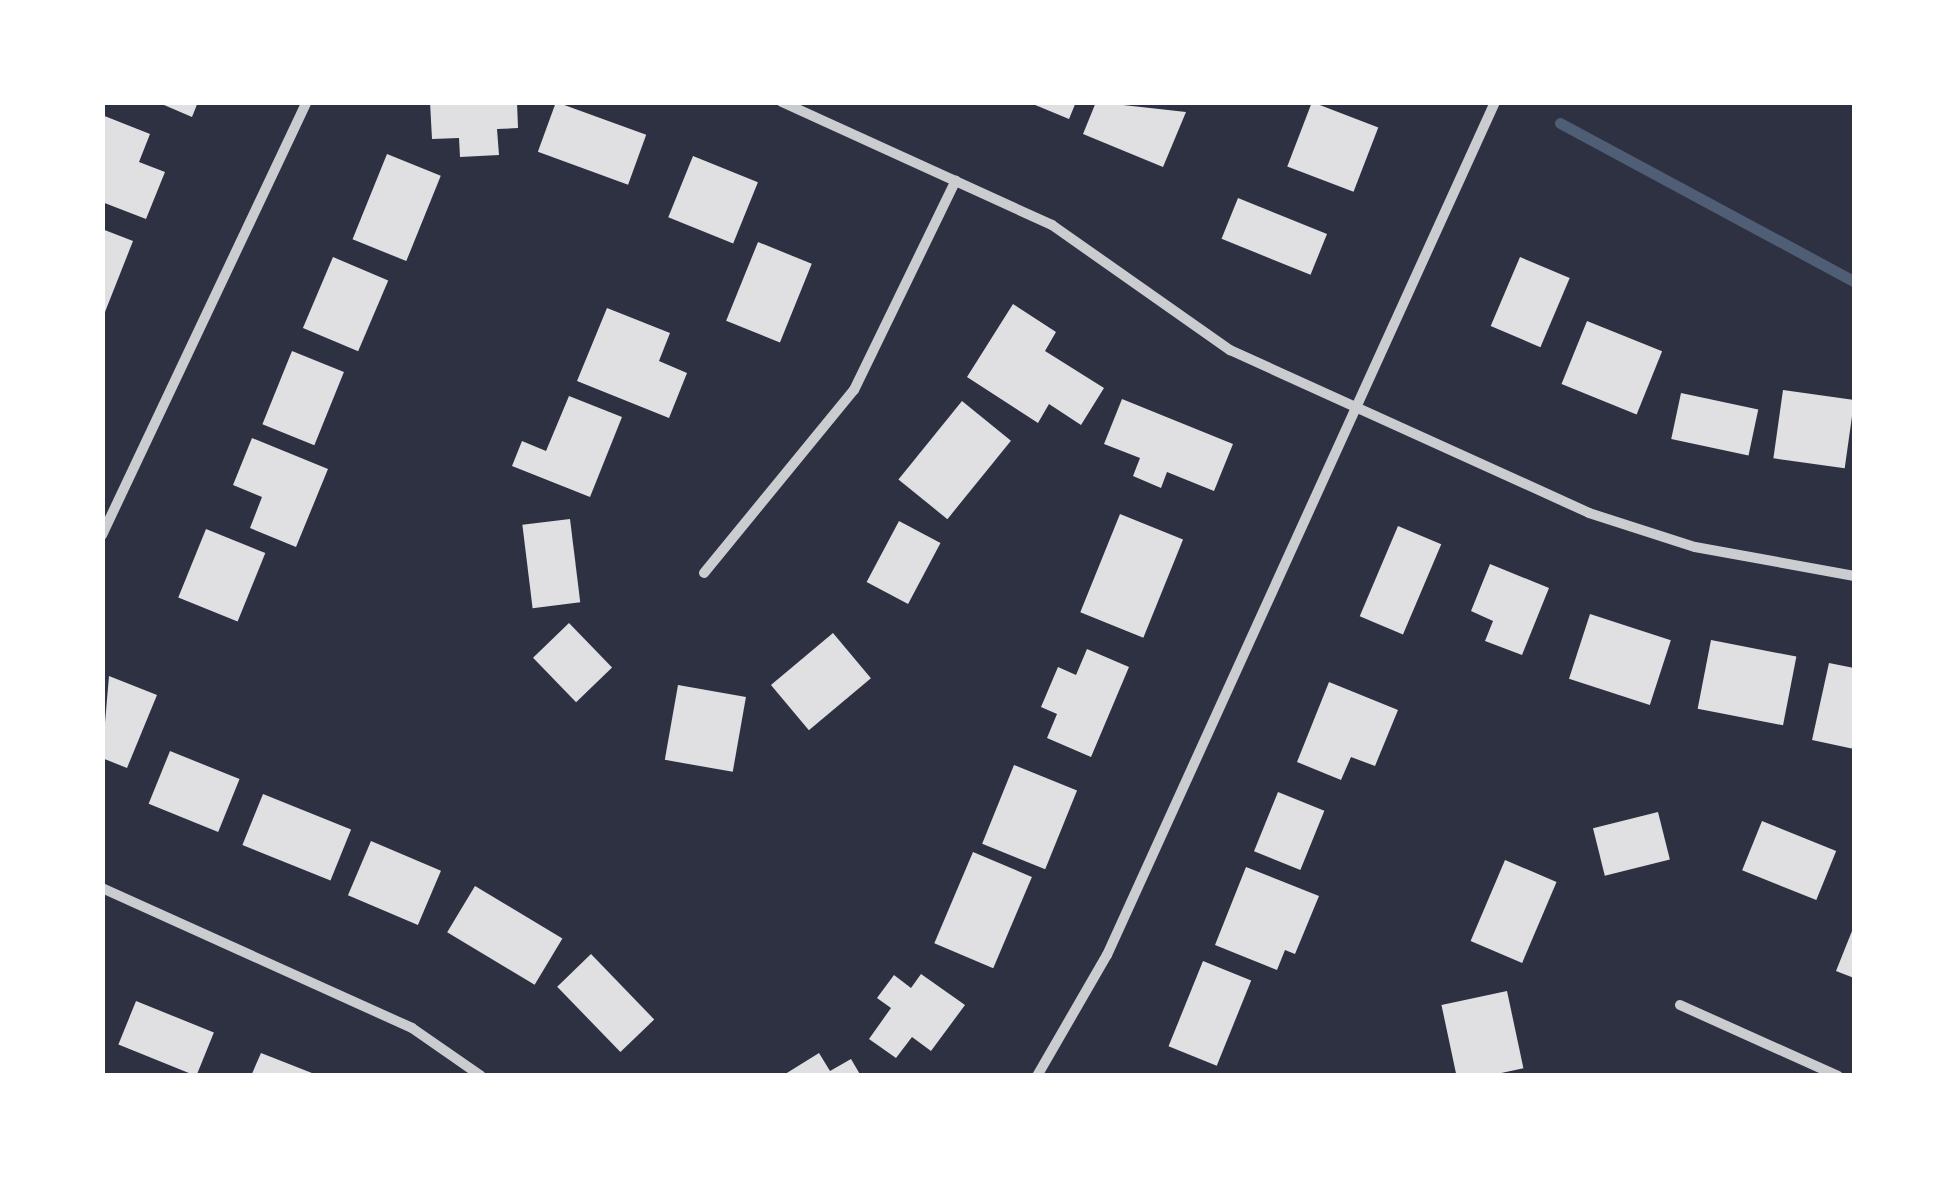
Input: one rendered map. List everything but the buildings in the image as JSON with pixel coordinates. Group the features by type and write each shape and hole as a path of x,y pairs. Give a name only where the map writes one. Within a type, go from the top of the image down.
{"street":[{"path":"102,535 306,102"},
{"path":"782,102 1052,225 1175,320 1355,408 1642,533 1854,576"},
{"path":"1038,1076 1107,955 1494,102"},
{"path":"704,573 854,390 956,180"},
{"path":"102,888 412,1028 482,1076"},
{"path":"1680,1005 1838,1076"}],"waterway":[{"path":"1560,123 1854,281"}]}
